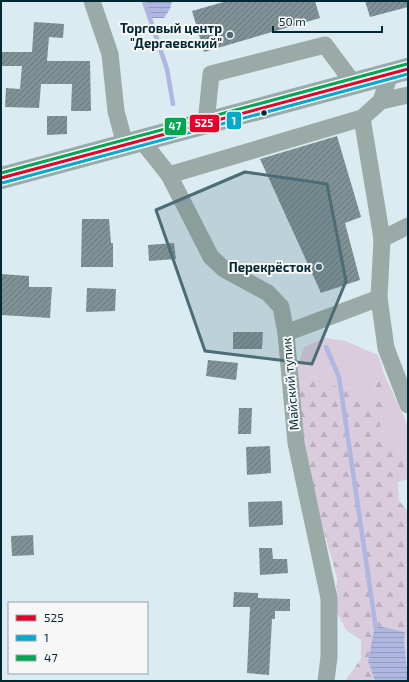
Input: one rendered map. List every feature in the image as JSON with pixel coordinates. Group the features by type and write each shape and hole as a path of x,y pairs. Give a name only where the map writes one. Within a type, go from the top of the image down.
{"main road":[{"path":"1,178 399,72"}],"street":[{"path":"92,1 110,54 116,111 134,143"},
{"path":"206,123 211,74 326,45 354,84"},
{"path":"169,175 362,118 381,101 399,72"},
{"path":"381,101 408,95"},
{"path":"362,118 382,239 379,298 386,348 408,406"},
{"name":"Майский тупик","path":"134,143 169,175 211,257 224,269 268,293 281,307 286,333 296,443 328,598 329,656 326,681"},
{"path":"382,239 408,226"},
{"path":"286,333 379,298"}],"highlighted area":[{"path":"245,172 327,184 346,281 312,364 205,351 156,210"}],"green space":[{"path":"326,338 345,341 378,355 384,374 408,426 408,431 401,428 407,441 400,454 397,444 383,438 380,423 387,398 377,380 370,399 356,390 333,386 313,376 297,388 296,370 304,347"},
{"path":"313,376 333,386 356,390 370,399 378,379 387,398 380,423 383,438 397,444 400,453 407,441 400,428 408,431 408,479 398,482 399,501 408,511 408,681 404,643 405,632 375,625 368,661 375,681 345,681 361,659 361,640 346,630 336,611 337,578 316,503 301,426 297,388"}],"water":[{"path":"142,1 172,1 170,9 164,18 152,18 144,8"},
{"path":"375,625 405,632 404,643 408,677 407,681 375,681 368,661"}],"building":[{"name":"Торговый центр \"Дергаевский\"","path":"227,1 315,1 320,18 204,52 192,11"},
{"path":"365,1 408,1 408,7 370,17"},
{"path":"34,22 64,24 63,38 49,37 47,61 90,61 91,111 71,111 72,84 41,84 39,108 5,107 6,88 20,89 22,66 1,66 1,52 32,52"},
{"path":"47,116 67,116 67,134 47,135"},
{"path":"337,136 361,217 345,223 360,280 321,293 260,159"},
{"path":"82,219 109,219 111,243 113,243 113,267 81,267"},
{"path":"174,243 176,259 149,261 148,245"},
{"path":"1,274 29,276 29,287 52,287 50,318 1,315"},
{"path":"87,288 116,289 115,311 86,312"},
{"path":"233,332 263,332 262,349 233,349"},
{"path":"208,360 238,363 236,380 206,376"},
{"path":"239,408 252,408 251,434 238,434"},
{"path":"270,446 271,473 247,475 246,447"},
{"path":"282,501 283,525 249,527 248,502"},
{"path":"33,535 34,555 12,556 11,536"},
{"path":"259,548 272,548 273,559 287,559 288,573 260,575"},
{"path":"234,592 258,593 258,598 290,599 290,611 275,611 275,619 272,619 269,675 247,673 250,607 233,607"}],"waterway":[{"path":"144,1 167,69 173,104"},
{"path":"326,347 339,377 376,629"}],"transit line":[{"name":"47","path":"1,173 407,64"},
{"name":"525","path":"1,178 408,69"},
{"name":"1","path":"2,183 408,74"}],"place":[{"name":"Торговый центр \"Дергаевский\"","path":"230,35"},
{"name":"Перекрёсток","path":"319,267"}]}
